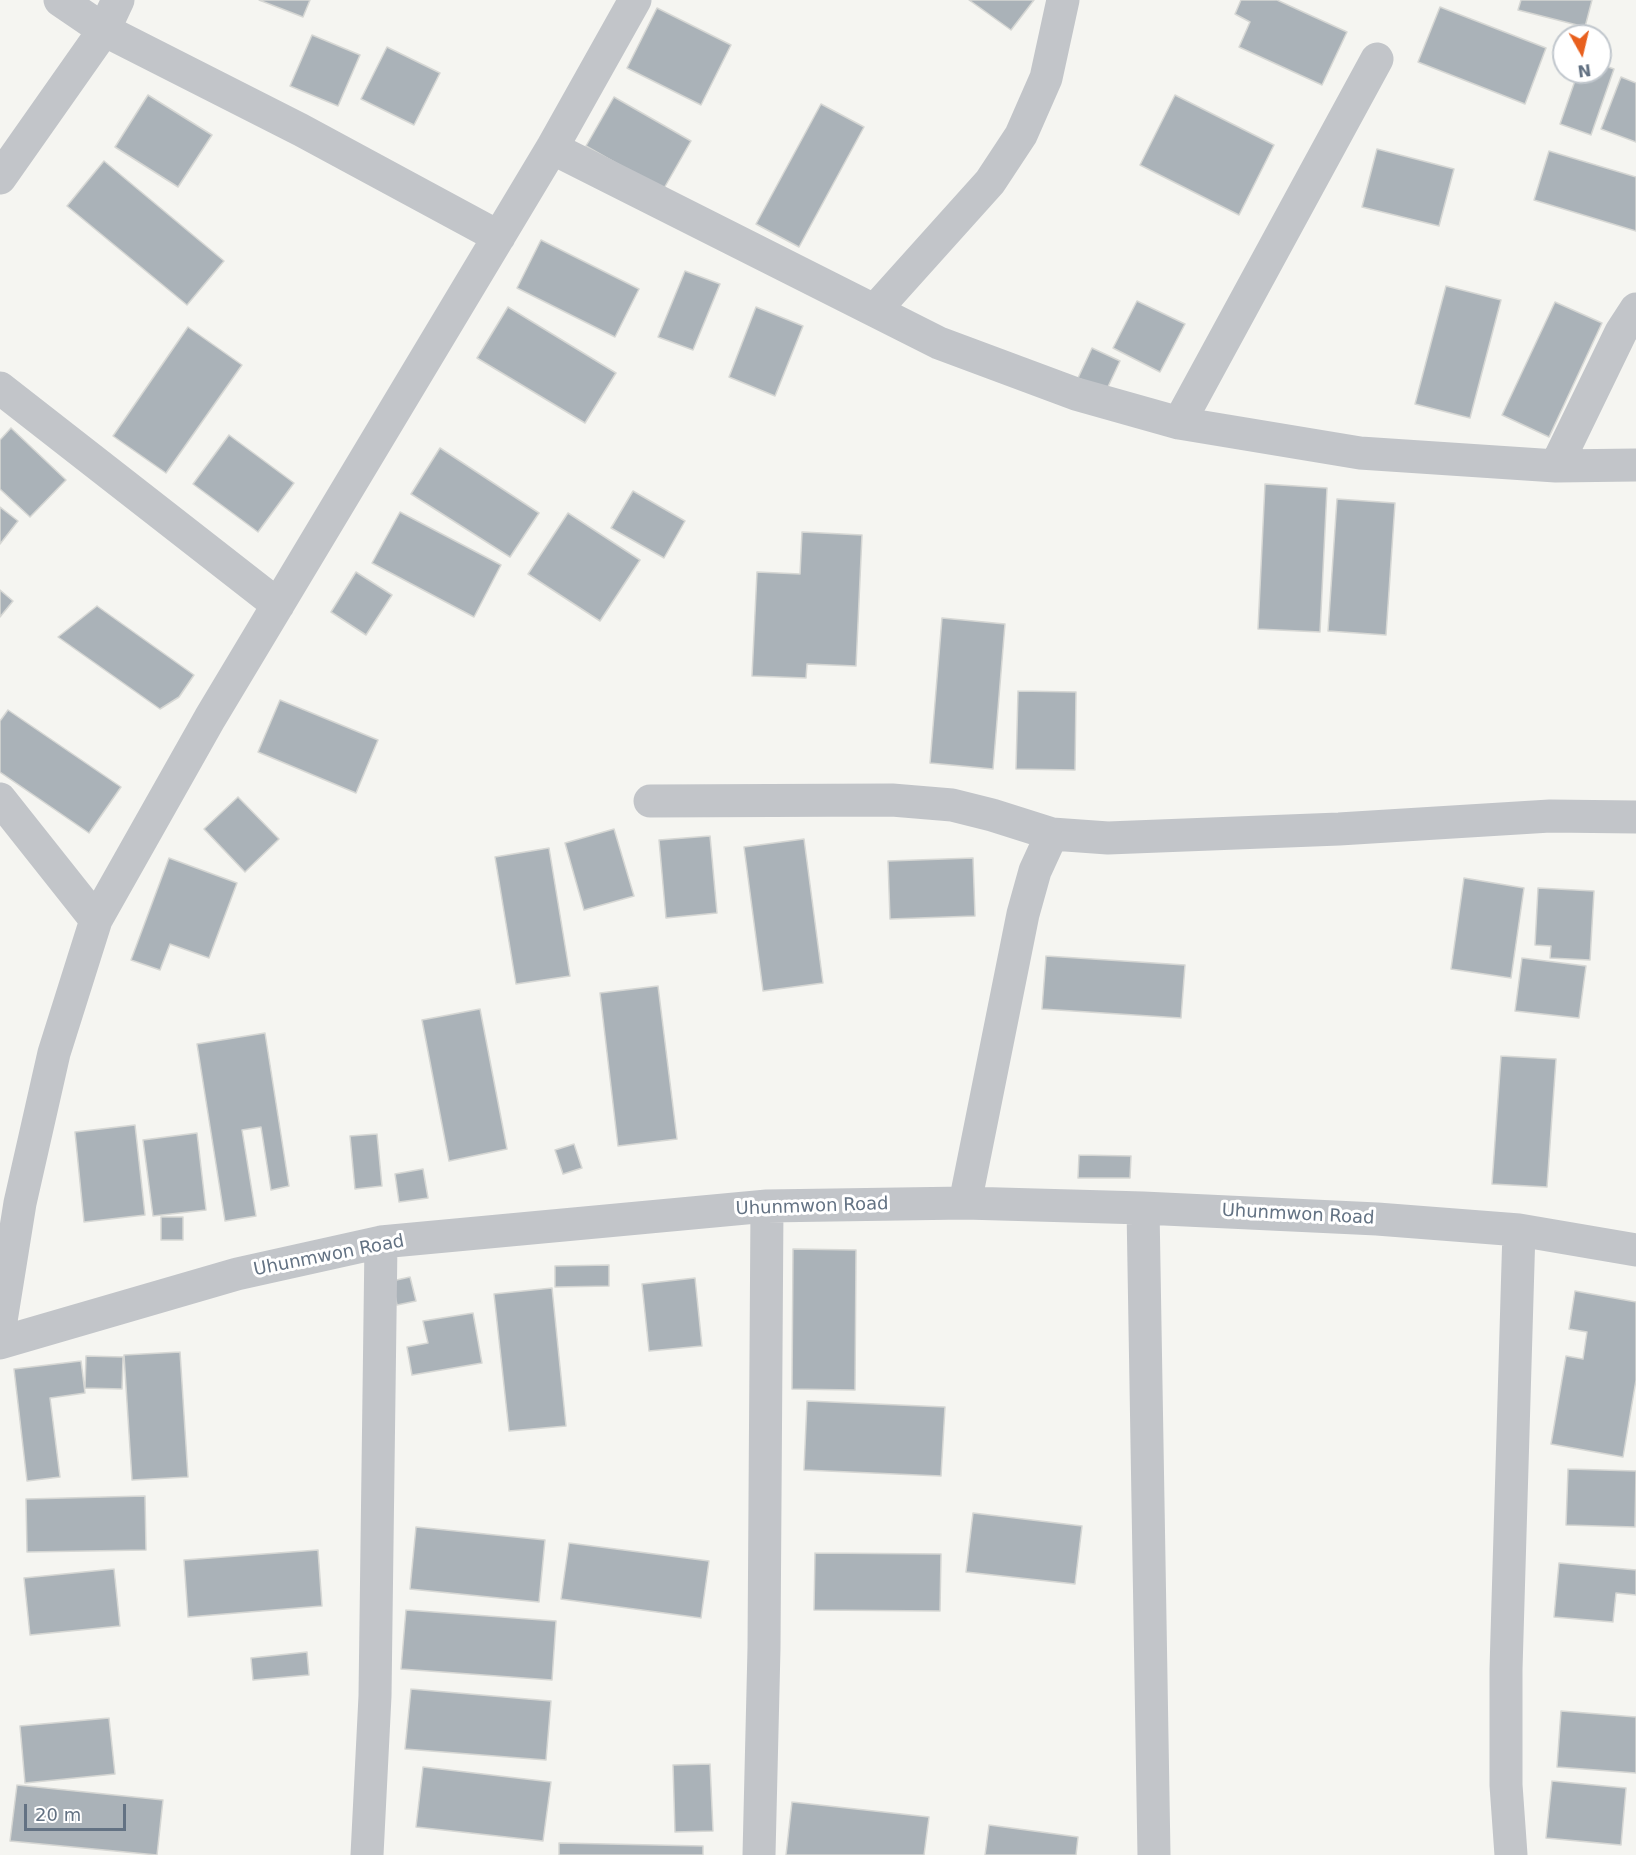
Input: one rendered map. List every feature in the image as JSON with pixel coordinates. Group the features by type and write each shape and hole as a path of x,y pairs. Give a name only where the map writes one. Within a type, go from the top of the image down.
{"street":[{"path":"60,0 104,30 301,130 499,237"},
{"path":"0,178 104,30 118,0"},
{"path":"0,1327 10,1197 96,920 210,718 552,148 635,0"},
{"path":"874,310 990,182 1021,135 1046,78 1063,0"},
{"path":"1179,423 1377,59"},
{"path":"552,148 939,343 1076,394 1179,423 1360,453 1556,466 1636,465"},
{"path":"1556,466 1621,332 1636,309"},
{"path":"0,388 278,605"},
{"path":"0,799 96,920"},
{"path":"650,801 892,800 952,806 992,814 1052,834 1108,838 1340,829 1550,816 1636,817"},
{"path":"965,1203 1023,914 1035,871 1052,834"},
{"name":"Uhunmwon Road","path":"0,1343 237,1274 381,1242 767,1206 965,1203 1143,1208 1377,1219 1519,1230 1636,1250"},
{"path":"759,1855 764,1648 767,1206"},
{"path":"1143,1208 1154,1855"},
{"path":"1511,1855 1506,1785 1506,1669 1519,1230"},
{"path":"367,1855 375,1684 381,1242"}],"building":[{"path":"259,0 310,0 303,17"},
{"path":"969,0 1034,0 1011,30"},
{"path":"1241,0 1277,0 1347,32 1322,85 1239,47 1250,22 1235,14"},
{"path":"1521,0 1592,0 1586,24 1573,24 1518,10"},
{"path":"1440,7 1546,48 1525,104 1418,62"},
{"path":"657,8 731,45 701,105 627,68"},
{"path":"312,35 360,55 338,106 290,86"},
{"path":"387,47 440,73 414,125 361,99"},
{"path":"1621,77 1636,83 1636,142 1601,129"},
{"path":"1574,84 1609,84 1591,135 1560,124"},
{"path":"148,95 212,135 178,187 115,147"},
{"path":"1175,95 1274,145 1239,215 1140,165"},
{"path":"614,97 691,141 663,190 586,146"},
{"path":"821,104 864,127 799,247 756,224"},
{"path":"1377,149 1454,169 1439,226 1362,207"},
{"path":"1549,151 1636,177 1636,231 1534,200"},
{"path":"104,161 224,261 187,305 67,206"},
{"path":"541,240 639,289 615,337 517,288"},
{"path":"685,271 720,284 693,350 658,337"},
{"path":"1446,286 1501,300 1470,418 1415,404"},
{"path":"1137,301 1185,324 1160,372 1113,348"},
{"path":"1555,302 1602,323 1549,437 1502,415"},
{"path":"508,307 616,373 585,423 477,358"},
{"path":"756,307 803,326 775,396 729,377"},
{"path":"188,327 242,365 166,473 113,436"},
{"path":"1092,348 1120,361 1106,391 1078,378"},
{"path":"11,428 66,480 30,517 0,489 0,440"},
{"path":"229,435 294,483 258,532 193,484"},
{"path":"440,448 539,513 510,557 411,494"},
{"path":"1265,484 1327,488 1320,632 1258,629"},
{"path":"633,491 685,521 664,558 611,528"},
{"path":"1337,499 1395,503 1386,635 1328,631"},
{"path":"0,507 18,521 0,544"},
{"path":"400,512 501,565 474,617 372,563"},
{"path":"568,513 640,560 600,621 528,574"},
{"path":"802,532 862,535 856,666 807,664 806,678 752,676 757,572 800,574"},
{"path":"356,572 392,595 366,635 331,612"},
{"path":"0,590 13,601 0,617"},
{"path":"97,606 194,675 179,697 160,709 58,637"},
{"path":"942,618 1005,624 993,769 930,763"},
{"path":"1018,691 1076,692 1075,770 1016,769"},
{"path":"280,700 378,740 356,793 258,752"},
{"path":"8,710 121,787 89,833 0,772 0,721"},
{"path":"238,797 279,839 245,872 204,829"},
{"path":"614,829 634,896 584,910 565,843"},
{"path":"710,836 717,913 666,918 659,840"},
{"path":"804,839 823,983 763,991 744,847"},
{"path":"549,848 570,976 516,984 495,857"},
{"path":"169,858 237,883 209,958 170,944 160,970 131,960"},
{"path":"973,858 975,916 890,919 888,861"},
{"path":"1464,878 1524,888 1511,978 1451,969"},
{"path":"1538,888 1594,891 1590,960 1550,958 1551,946 1535,945"},
{"path":"1046,956 1185,965 1181,1018 1042,1009"},
{"path":"1522,958 1586,966 1579,1018 1515,1011"},
{"path":"658,986 677,1139 618,1146 600,993"},
{"path":"480,1009 507,1149 449,1161 422,1020"},
{"path":"265,1033 289,1186 271,1190 261,1127 242,1130 256,1216 225,1221 197,1044"},
{"path":"1501,1056 1556,1059 1547,1187 1492,1184"},
{"path":"135,1125 145,1215 84,1222 75,1132"},
{"path":"197,1133 206,1210 153,1216 143,1140"},
{"path":"377,1134 382,1186 355,1189 350,1136"},
{"path":"574,1144 582,1168 563,1174 555,1150"},
{"path":"1079,1155 1131,1156 1130,1178 1078,1178"},
{"path":"423,1169 428,1198 399,1202 395,1174"},
{"path":"161,1217 183,1217 183,1240 161,1240"},
{"path":"793,1249 856,1250 855,1390 792,1389"},
{"path":"609,1265 609,1286 555,1287 555,1266"},
{"path":"410,1277 416,1301 397,1305 392,1281"},
{"path":"695,1278 702,1346 649,1351 642,1284"},
{"path":"552,1288 566,1426 509,1431 494,1294"},
{"path":"1575,1291 1636,1302 1636,1380 1623,1457 1551,1444 1566,1356 1583,1359 1587,1332 1569,1329"},
{"path":"473,1313 482,1363 412,1375 407,1347 428,1343 423,1321"},
{"path":"180,1352 188,1477 132,1480 124,1355"},
{"path":"86,1356 123,1357 122,1389 85,1388"},
{"path":"81,1361 85,1393 50,1398 60,1477 27,1481 14,1369"},
{"path":"807,1401 945,1407 941,1476 804,1470"},
{"path":"1568,1469 1636,1471 1635,1527 1566,1525"},
{"path":"145,1496 146,1550 27,1552 26,1499"},
{"path":"973,1513 1082,1526 1075,1584 966,1572"},
{"path":"416,1527 545,1540 539,1602 410,1589"},
{"path":"569,1543 709,1561 701,1618 561,1599"},
{"path":"318,1550 322,1606 188,1617 184,1560"},
{"path":"815,1553 941,1554 940,1611 814,1610"},
{"path":"1559,1563 1636,1570 1636,1595 1616,1593 1613,1622 1554,1617"},
{"path":"114,1569 120,1626 30,1635 24,1578"},
{"path":"406,1610 556,1621 552,1680 401,1669"},
{"path":"307,1652 309,1675 253,1680 251,1658"},
{"path":"411,1689 551,1701 546,1760 405,1749"},
{"path":"1561,1711 1636,1717 1636,1773 1557,1767"},
{"path":"109,1718 115,1774 25,1783 20,1726"},
{"path":"710,1764 713,1831 675,1832 673,1765"},
{"path":"423,1767 551,1782 543,1841 416,1827"},
{"path":"1552,1781 1626,1788 1621,1845 1546,1838"},
{"path":"17,1785 163,1800 157,1855 10,1841"},
{"path":"792,1802 929,1817 924,1855 786,1855"},
{"path":"989,1825 1078,1837 1076,1855 985,1855"},
{"path":"559,1843 703,1846 703,1855 559,1855"}]}
